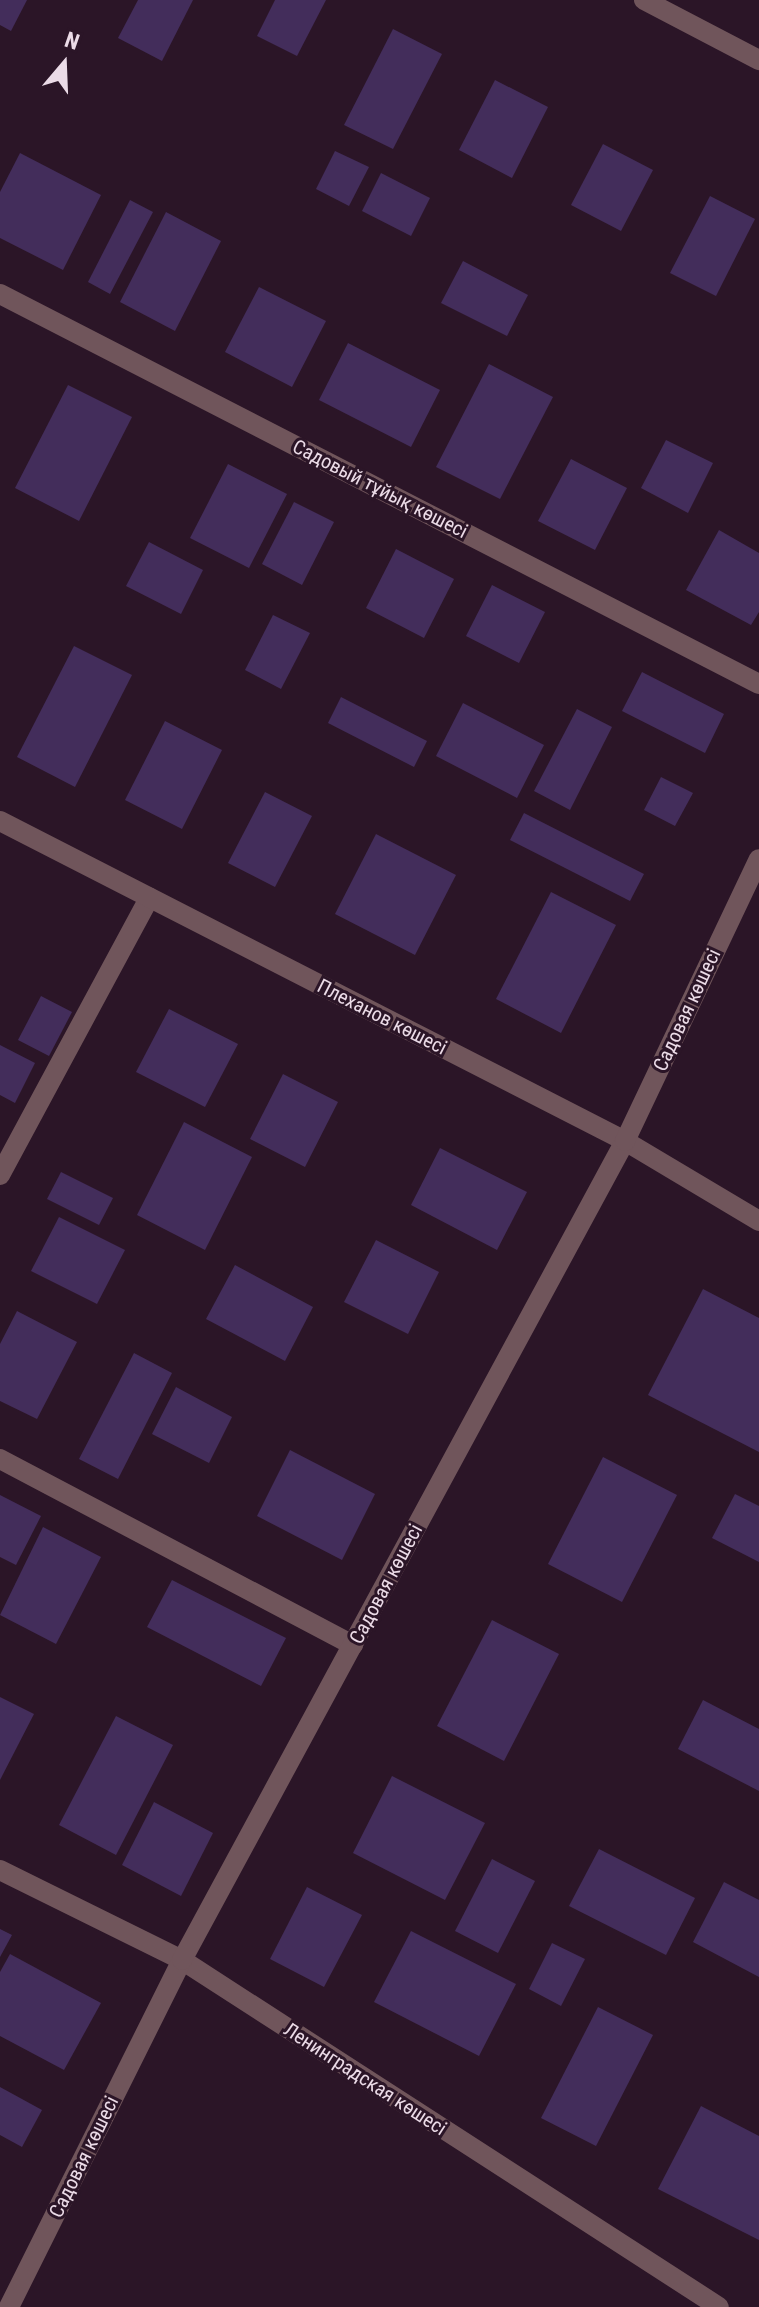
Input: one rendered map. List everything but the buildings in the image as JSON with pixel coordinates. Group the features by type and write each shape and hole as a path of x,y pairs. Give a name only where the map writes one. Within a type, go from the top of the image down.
{"street":[{"path":"644,0 759,60"},
{"name":"Садовый тұйық көшесі","path":"0,294 759,684"},
{"name":"Плеханов көшесі","path":"0,821 625,1141 759,1221"},
{"name":"Садовая көшесі","path":"9,2307 182,1960 625,1141 759,859"},
{"path":"0,1175 149,898"},
{"path":"0,1459 353,1645"},
{"name":"Ленинградская көшесі","path":"0,1870 182,1960 719,2307"}]}
